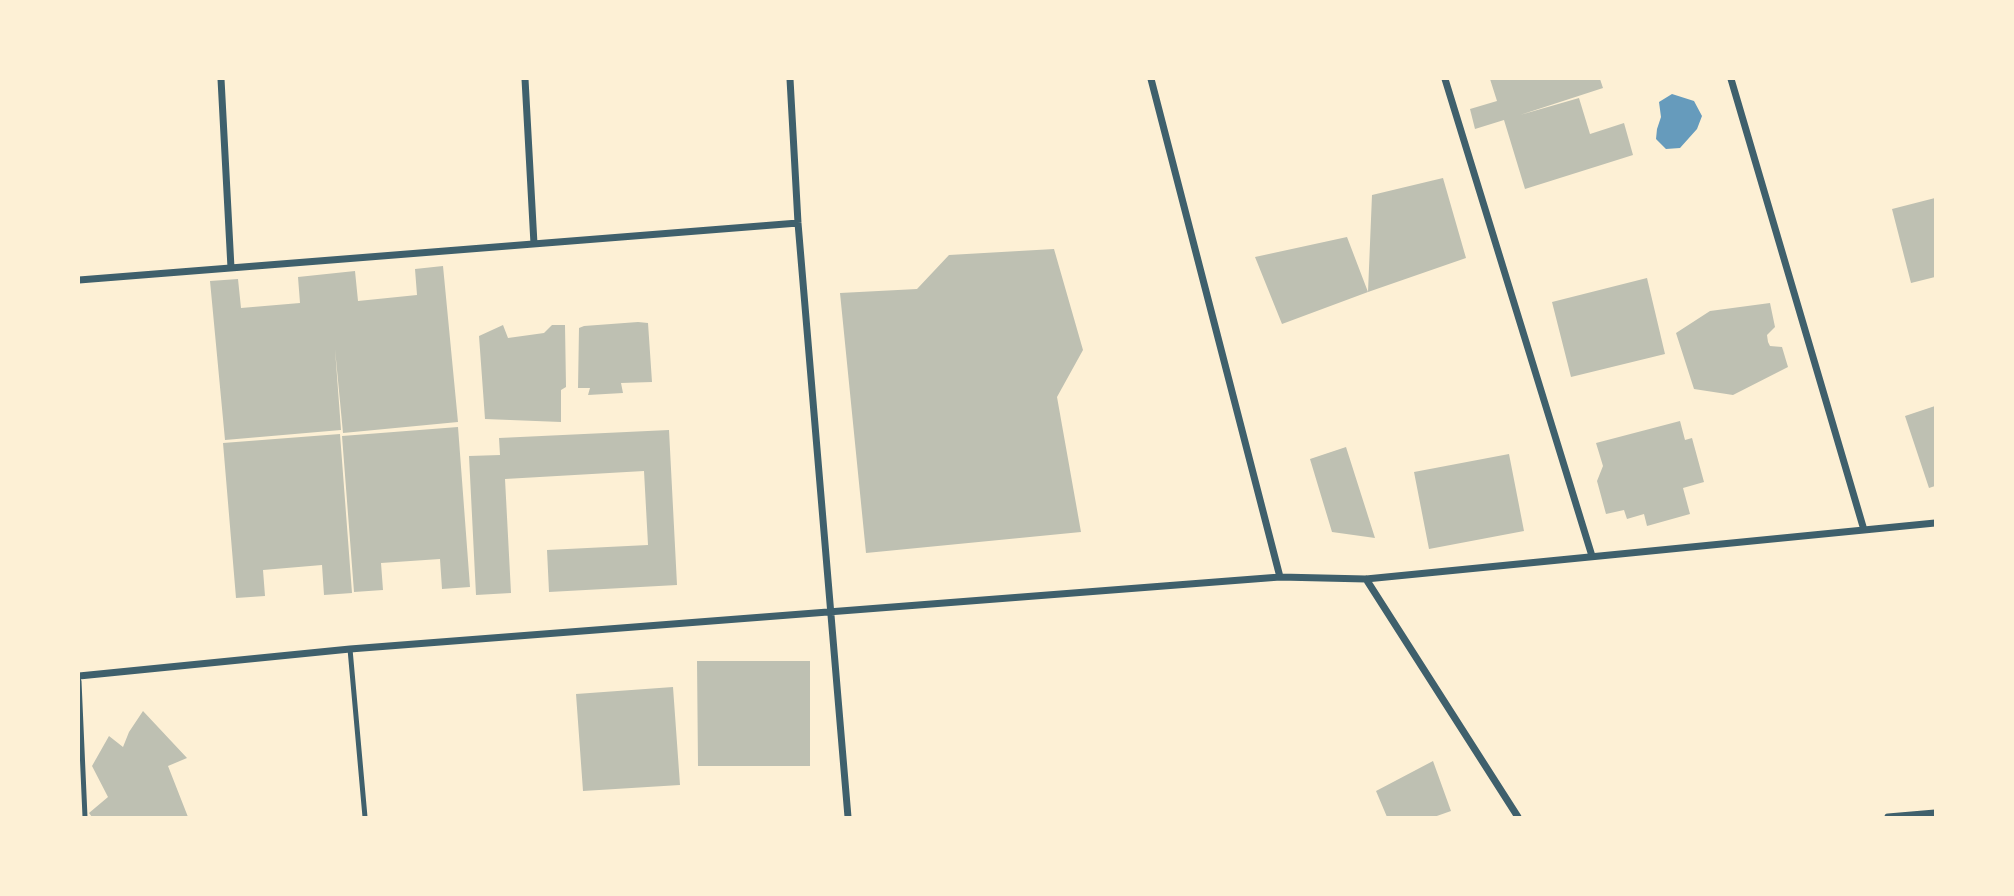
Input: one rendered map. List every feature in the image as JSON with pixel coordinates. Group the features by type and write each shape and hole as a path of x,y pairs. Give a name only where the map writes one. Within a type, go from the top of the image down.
{"street":[{"path":"221,79 230,268"},
{"path":"525,79 534,244"},
{"path":"790,79 798,223 848,817"},
{"path":"1151,79 1280,577"},
{"path":"1445,79 1592,556"},
{"path":"1731,79 1864,530"},
{"path":"79,280 798,223"},
{"path":"79,679 350,649 1280,577 1366,579 1935,523"},
{"path":"1366,579 1518,817"},
{"path":"1888,817 1935,813"}],"lane":[{"path":"350,649 365,817"},
{"path":"79,679 85,817"}],"water":[{"path":"1672,94 1694,101 1702,116 1697,129 1680,148 1666,149 1656,139 1661,117 1659,102"}],"building":[{"path":"1490,79 1600,79 1603,88 1520,115 1579,98 1590,134 1624,123 1633,155 1525,189 1504,120 1475,129 1470,109 1497,101"},
{"path":"1443,178 1466,258 1368,292 1372,195"},
{"path":"1935,198 1935,277 1911,283 1892,209"},
{"path":"1347,237 1368,292 1282,324 1255,257"},
{"path":"1054,249 1083,350 1057,397 1081,532 866,553 840,293 917,289 949,255"},
{"path":"443,266 458,422 343,433 335,349 341,430 225,440 210,281 238,279 241,308 300,303 298,277 355,271 358,301 417,295 415,269"},
{"path":"1647,278 1665,354 1571,377 1552,302"},
{"path":"1770,303 1775,327 1767,335 1768,342 1770,346 1782,347 1788,367 1733,395 1694,389 1676,333 1710,311"},
{"path":"648,323 652,382 621,383 623,393 588,395 590,388 578,388 579,328"},
{"path":"503,325 508,338 544,333 552,325 565,325 566,387 561,390 561,422 485,419 479,336"},
{"path":"1935,406 1935,486 1929,488 1905,416"},
{"path":"1680,421 1685,440 1692,438 1704,482 1683,488 1690,514 1647,526 1644,514 1627,519 1624,510 1606,514 1597,481 1603,466 1596,443"},
{"path":"458,427 470,587 442,589 440,559 381,563 383,590 354,592 342,436"},
{"path":"669,430 677,585 549,592 547,550 648,545 644,471 505,479 511,593 476,595 469,456 500,455 499,438"},
{"path":"340,434 352,593 324,595 322,565 263,570 265,596 236,598 223,443"},
{"path":"1346,447 1375,538 1332,532 1310,459"},
{"path":"1509,454 1524,531 1429,549 1414,472"},
{"path":"697,661 810,661 810,766 698,766"},
{"path":"673,687 680,785 583,791 576,694"},
{"path":"143,711 187,758 168,766 188,817 92,817 89,813 108,797 92,766 109,736 123,747"},
{"path":"1433,761 1451,811 1434,817 1387,817 1376,791"}]}
